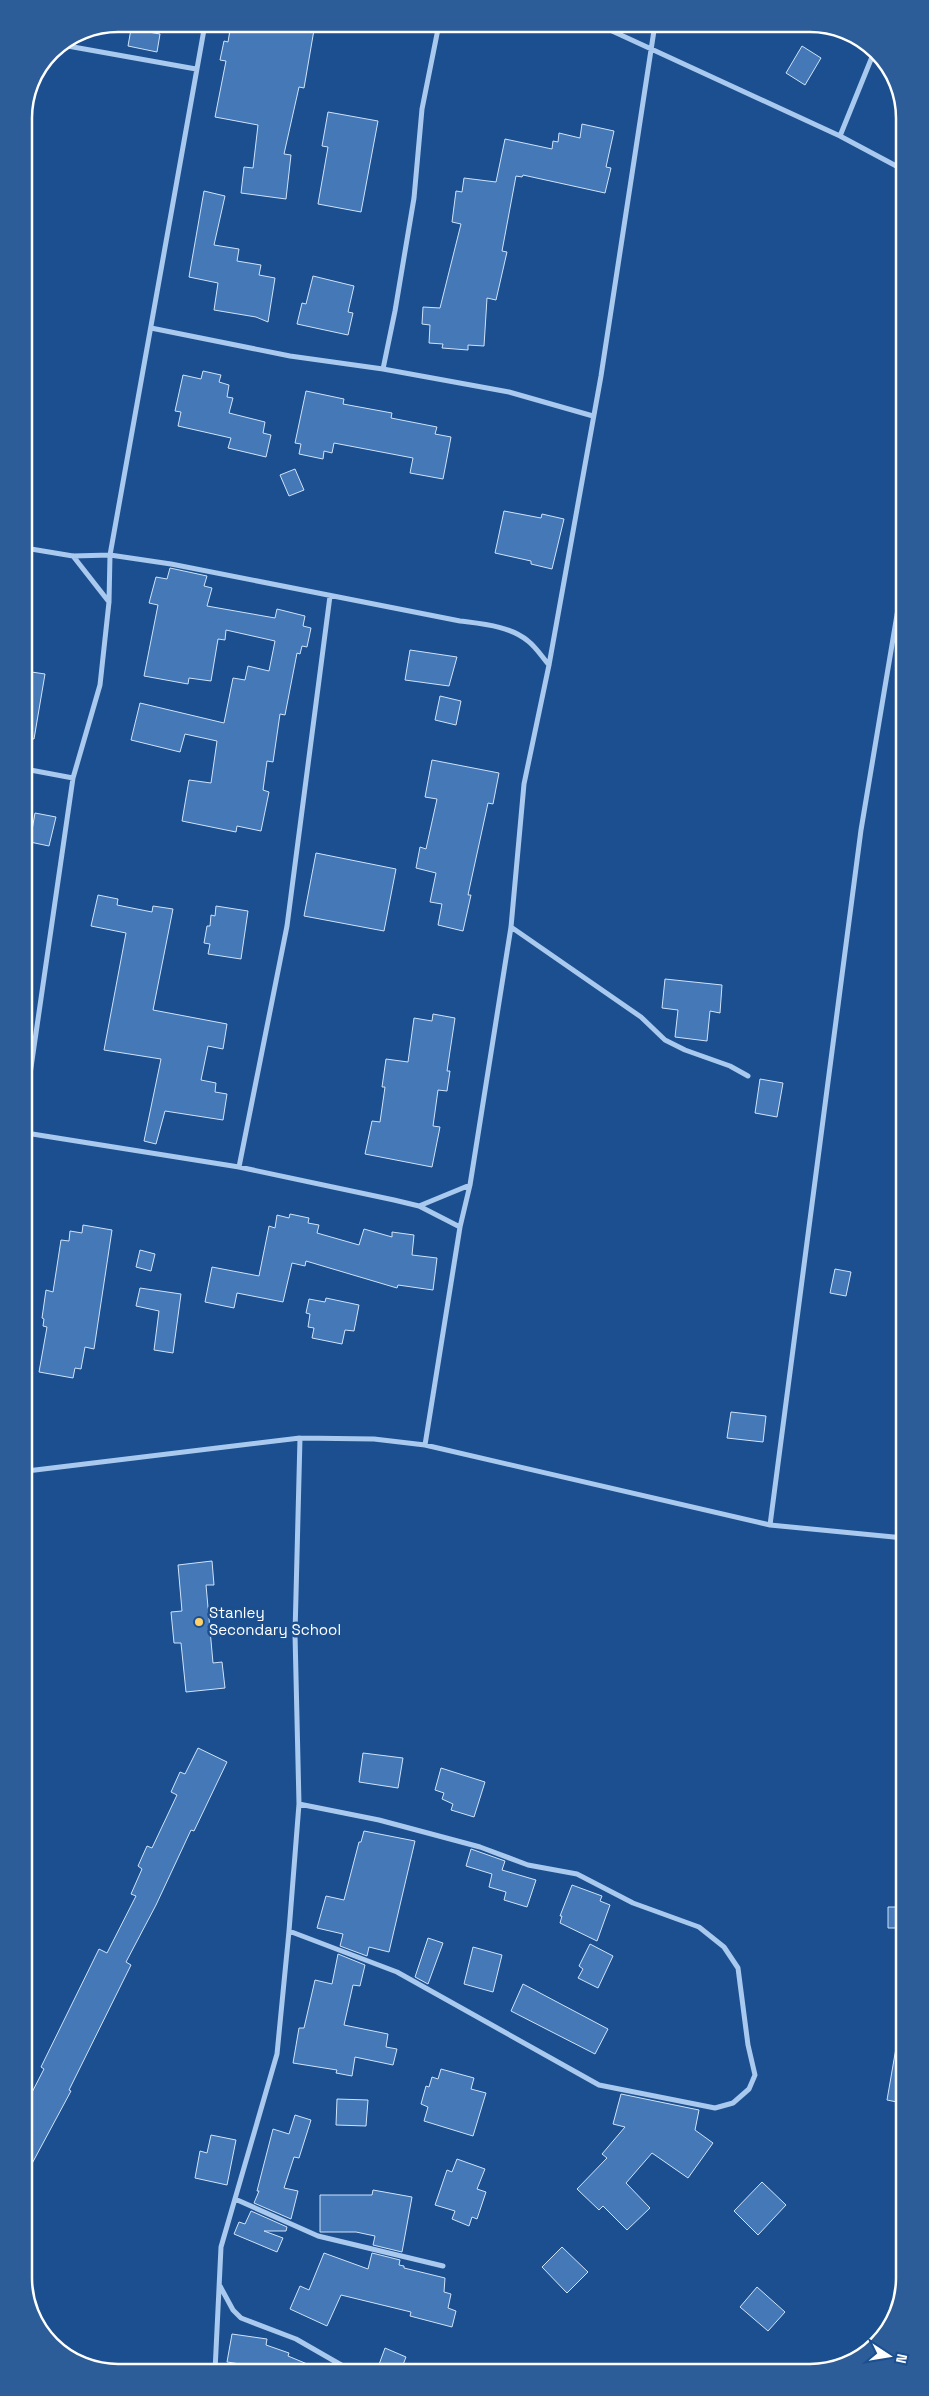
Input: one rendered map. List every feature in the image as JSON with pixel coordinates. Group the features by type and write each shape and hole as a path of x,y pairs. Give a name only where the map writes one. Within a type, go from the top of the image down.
{"street":[{"path":"33,1057 73,778 100,685 110,602 110,554 195,91 196,69 203,32"},
{"path":"383,369 414,198 422,109 437,32"},
{"path":"617,33 840,136 896,166"},
{"path":"425,1445 460,1227 470,1186 511,926 524,784 548,665 593,416 639,139 653,33"},
{"path":"72,47 196,69"},
{"path":"840,136 871,58"},
{"path":"151,328 290,356 383,369 509,392 593,416"},
{"path":"33,549 73,556 110,554 505,629 528,640 548,665"},
{"path":"73,556 110,602"},
{"path":"239,1167 287,926 330,596"},
{"path":"770,1525 861,830 896,621"},
{"path":"33,770 73,778"},
{"path":"511,926 641,1017 665,1040 685,1050 730,1066 748,1076"},
{"path":"33,1134 239,1167 419,1206 460,1227"},
{"path":"419,1206 470,1186"},
{"path":"32,1470 300,1438 374,1439 425,1445 770,1525 896,1537"},
{"path":"215,2363 221,2248 277,2054 299,1804 295,1634 300,1438"},
{"path":"288,1931 397,1972 599,2085 715,2108 732,2104 749,2089 756,2075 748,2045 738,1968 724,1947 699,1927 633,1904 577,1874 528,1865 480,1847 378,1820 299,1804"},
{"path":"235,2198 318,2236 444,2266"},
{"path":"220,2285 233,2310 242,2318 296,2339 338,2363"}],"building":[{"path":"130,32 160,34 157,52 128,46"},
{"path":"230,32 314,32 304,88 299,87 284,154 291,155 286,199 241,193 244,167 253,168 258,125 215,117 226,61 220,60 224,41 228,42"},
{"path":"802,46 821,58 805,85 786,73"},
{"path":"328,112 378,121 361,212 318,204 328,147 322,146"},
{"path":"582,124 614,131 606,167 611,168 605,193 523,175 522,177 516,176 502,251 507,252 496,300 487,298 484,346 468,345 468,350 442,348 443,344 429,343 430,325 422,324 423,307 440,308 461,224 452,222 456,191 462,192 464,178 496,182 505,139 552,149 553,141 558,142 559,133 580,138"},
{"path":"204,191 225,196 214,245 239,249 237,261 261,265 259,275 275,278 268,322 256,317 214,310 218,283 189,277"},
{"path":"313,276 354,286 348,312 353,313 348,335 297,324 302,303 306,304"},
{"path":"203,371 221,375 219,382 229,385 227,397 233,398 229,413 265,422 263,433 271,435 266,457 228,448 231,438 178,426 181,412 175,411 183,375 201,379"},
{"path":"306,391 344,399 343,404 392,413 391,418 437,427 435,434 451,437 443,479 410,473 413,458 334,443 332,453 324,451 323,459 299,454 301,444 295,443"},
{"path":"295,469 304,490 289,496 280,475"},
{"path":"504,511 541,518 542,514 564,519 552,569 531,564 531,561 495,553"},
{"path":"170,568 207,576 204,586 212,588 207,606 275,618 277,609 305,616 303,626 311,628 307,647 302,646 300,654 297,653 285,715 280,714 273,762 267,761 263,790 269,792 261,831 237,826 236,832 182,821 189,780 211,783 217,741 185,734 180,752 131,740 140,703 224,723 233,678 245,680 248,666 269,671 275,641 226,630 225,640 218,639 211,681 189,678 188,684 144,676 158,605 149,603 156,577 167,579"},
{"path":"410,650 457,657 449,686 405,680"},
{"path":"33,672 45,674 33,739"},
{"path":"440,696 461,701 456,725 435,720"},
{"path":"432,760 499,773 493,804 488,803 468,895 471,895 463,931 438,925 442,904 430,902 436,873 416,868 420,847 426,849 437,799 425,797"},
{"path":"35,813 56,817 49,846 33,843"},
{"path":"316,853 396,869 384,931 304,916"},
{"path":"98,895 118,899 117,905 152,912 153,906 173,909 153,1010 227,1024 223,1049 208,1046 201,1080 216,1083 215,1092 227,1094 223,1120 165,1111 156,1144 144,1141 161,1059 104,1050 126,933 91,926"},
{"path":"216,906 248,911 241,959 208,954 210,944 204,943 207,926 210,926 211,915 215,916"},
{"path":"665,979 722,985 720,1013 710,1011 707,1041 675,1037 678,1010 662,1008"},
{"path":"433,1014 455,1018 447,1071 450,1071 447,1091 438,1090 433,1126 440,1127 432,1167 365,1154 372,1121 380,1122 385,1087 382,1087 386,1059 408,1062 414,1018 432,1021"},
{"path":"760,1079 783,1083 777,1117 755,1113"},
{"path":"290,1214 309,1218 308,1223 319,1225 317,1233 359,1245 364,1229 392,1237 392,1232 414,1235 412,1255 437,1258 433,1290 398,1285 397,1288 306,1261 305,1266 292,1263 283,1302 237,1293 234,1308 205,1302 212,1267 259,1276 269,1226 275,1228 277,1215 289,1218"},
{"path":"83,1225 112,1230 94,1349 85,1347 81,1369 75,1368 73,1378 39,1372 47,1327 43,1326 44,1319 42,1318 46,1290 53,1292 61,1240 69,1241 70,1231 82,1233"},
{"path":"140,1250 155,1254 151,1271 136,1267"},
{"path":"835,1269 851,1272 846,1296 830,1293"},
{"path":"140,1288 181,1294 173,1353 154,1350 159,1311 136,1306"},
{"path":"326,1298 359,1305 354,1331 345,1330 342,1344 312,1338 314,1328 308,1327 310,1314 306,1313 309,1299 325,1302"},
{"path":"731,1412 766,1416 763,1442 727,1438"},
{"path":"212,1561 214,1585 206,1585 213,1663 222,1662 225,1688 186,1692 181,1643 174,1643 171,1612 182,1611 178,1565"},
{"path":"198,1748 227,1762 194,1831 191,1830 156,1905 126,1962 131,1965 69,2090 71,2091 32,2163 32,2092 44,2069 41,2067 99,1949 107,1953 136,1896 131,1894 142,1869 138,1866 147,1846 152,1848 177,1795 171,1792 180,1772 185,1774"},
{"path":"363,1753 403,1758 398,1788 359,1782"},
{"path":"441,1768 485,1782 474,1817 451,1810 453,1804 442,1799 444,1793 435,1790"},
{"path":"364,1831 415,1841 389,1952 369,1947 367,1956 340,1946 343,1934 317,1928 326,1896 344,1900 359,1842 361,1842"},
{"path":"471,1849 505,1861 502,1870 536,1880 527,1907 504,1900 506,1892 489,1887 492,1874 466,1866"},
{"path":"572,1885 602,1896 600,1901 610,1905 597,1941 560,1923 562,1916 560,1916"},
{"path":"888,1907 896,1907 896,1928 888,1928"},
{"path":"428,1938 443,1943 428,1984 415,1977"},
{"path":"590,1944 613,1956 598,1988 578,1978 583,1969 579,1966"},
{"path":"473,1947 502,1955 493,1992 464,1984"},
{"path":"338,1954 365,1965 360,1986 353,1985 344,2025 388,2034 386,2047 397,2049 393,2065 355,2057 352,2076 336,2073 337,2070 293,2063 299,2028 304,2028 315,1980 332,1984"},
{"path":"523,1984 608,2029 595,2054 511,2011"},
{"path":"896,2048 896,2102 887,2100"},
{"path":"441,2069 474,2078 471,2089 486,2093 473,2136 424,2121 428,2107 421,2104 426,2086 429,2087 432,2077 438,2079"},
{"path":"621,2094 699,2110 695,2130 713,2143 688,2178 652,2153 626,2183 650,2208 627,2230 603,2206 599,2210 577,2189 607,2158 602,2154 625,2127 613,2124"},
{"path":"337,2099 368,2100 366,2126 336,2125"},
{"path":"295,2115 311,2120 299,2158 294,2157 284,2188 298,2191 291,2219 254,2203 259,2191 257,2191 273,2129 289,2134"},
{"path":"211,2135 236,2140 227,2185 195,2178 200,2151 207,2153"},
{"path":"457,2159 485,2169 477,2189 486,2192 477,2219 472,2217 469,2226 452,2219 455,2211 435,2205 447,2170 452,2172"},
{"path":"762,2182 786,2205 758,2235 734,2211"},
{"path":"373,2190 412,2197 402,2252 373,2245 375,2236 356,2232 320,2232 320,2195 372,2195"},
{"path":"251,2211 287,2227 286,2231 264,2231 283,2238 277,2252 234,2234 239,2222 245,2224"},
{"path":"562,2247 588,2272 567,2293 542,2267"},
{"path":"324,2253 368,2269 372,2253 400,2260 399,2265 404,2266 404,2268 445,2278 444,2292 451,2294 448,2308 456,2311 452,2327 410,2316 411,2312 341,2295 327,2326 290,2309 300,2286 309,2290"},
{"path":"757,2287 785,2312 768,2331 740,2307"},
{"path":"232,2334 267,2339 266,2345 289,2353 288,2356 305,2363 234,2363 227,2362"},
{"path":"385,2348 406,2357 404,2363 380,2363"}],"place":[{"name":"Stanley Secondary School","path":"199,1622"}]}
